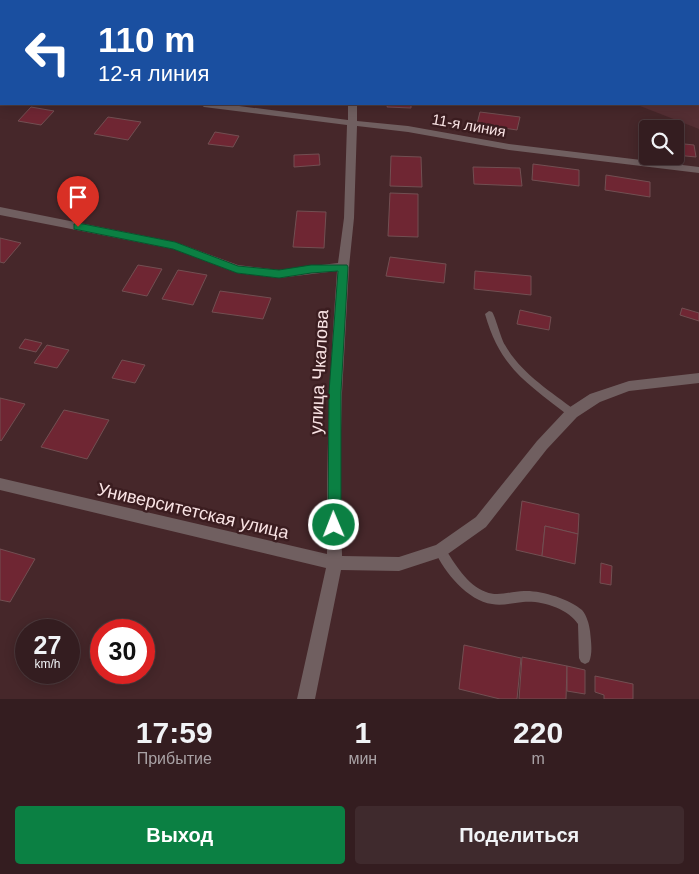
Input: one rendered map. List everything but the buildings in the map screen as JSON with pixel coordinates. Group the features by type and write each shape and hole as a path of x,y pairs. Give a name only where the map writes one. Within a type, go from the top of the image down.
{"street":[{"name":"11-я линия","path":"211,105 352,124 408,129 509,148 699,170"},
{"name":"улица Чкалова","path":"306,699 335,563 334,421 343,267 349,218 353,105"},
{"path":"0,212 175,246 237,269 279,274 343,267"},
{"name":"Университетская улица","path":"0,484 335,563 399,564 440,551 481,522 542,445 572,413 595,398 629,386 699,378"}],"lane":[{"path":"489,314 493,334 502,352 521,373 572,413"},
{"path":"440,551 462,584 483,596 504,600 526,596 544,598 576,612 582,620 586,658"}],"shaded area":[{"path":"638,105 699,105 699,129 684,123 684,120 676,120"}],"route":[{"path":"78,227 175,246 237,269 279,274 343,267 335,392 334,525"}]}
